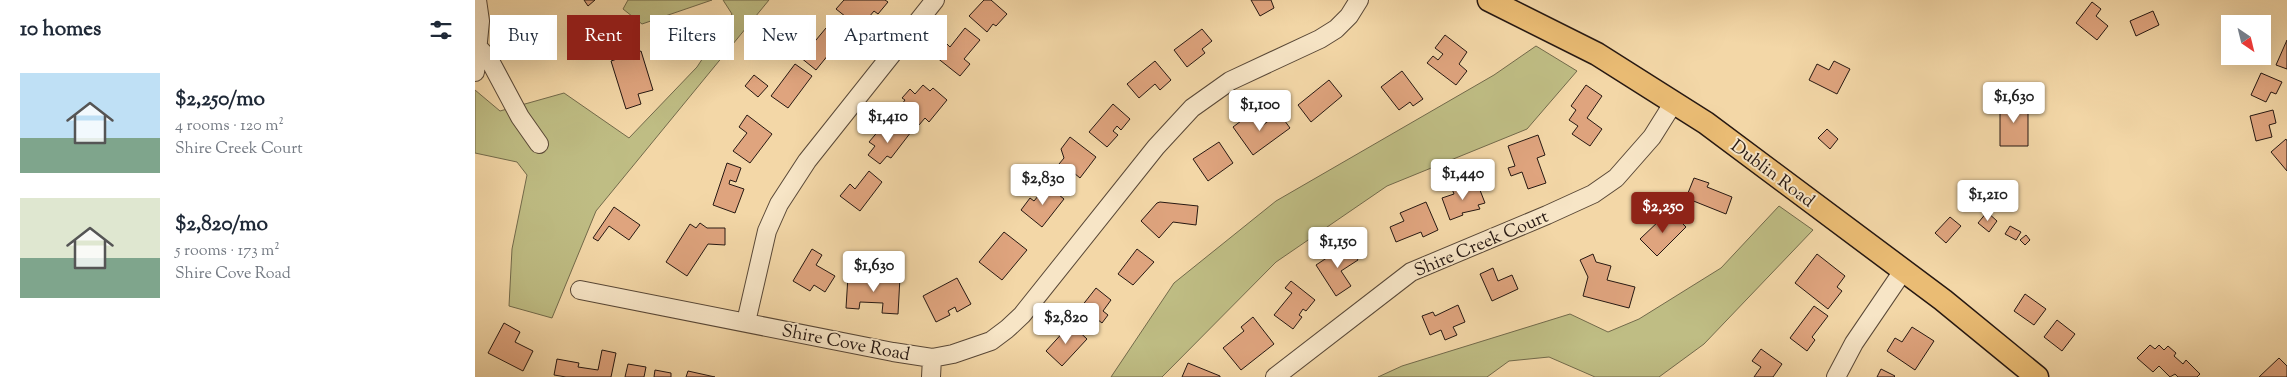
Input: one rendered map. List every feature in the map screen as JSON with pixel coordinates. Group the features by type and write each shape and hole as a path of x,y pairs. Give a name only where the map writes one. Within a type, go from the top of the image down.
{"main road":[{"name":"Dublin Road","path":"1489,0 1597,54 1706,123 1943,300 2037,377"}],"street":[{"path":"475,72 480,21 477,0"},
{"path":"746,322 767,231 779,204 807,161 935,0"},
{"name":"Shire Cove Road","path":"581,290 893,352 932,358 975,348 991,341 1022,315 1155,148 1192,108 1209,94 1230,81 1320,39 1343,22 1359,0"},
{"path":"477,46 489,60 520,117 539,144"},
{"name":"Shire Creek Court","path":"1275,377 1411,272 1593,194 1616,178 1653,137 1674,102"},
{"path":"1835,377 1854,343 1903,271"},
{"path":"931,377 932,358"}],"shaded area":[{"path":"628,0 712,0 668,15 650,15 650,21 642,24 640,22 640,15 631,15 623,9"},
{"path":"723,0 769,0 757,15 744,15 744,30 734,43 734,15"},
{"path":"1536,46 1577,71 1527,129 1387,186 1276,262 1162,377 1111,377 1174,283 1276,201 1494,75"},
{"path":"702,60 720,60 596,211 552,318 509,306 512,249 527,175 517,162 475,153 475,90 500,111 564,93 629,138"},
{"path":"1779,206 1813,230 1704,344 1659,377 1595,377 1549,357 1509,361 1487,377 1378,377 1402,366 1570,314 1608,332 1639,319 1721,268"}],"building":[{"path":"584,0 595,0 588,6"},
{"path":"844,0 885,0 888,2 878,14 874,11 871,15 844,15 836,9"},
{"path":"984,0 991,0 1007,14 996,26 993,24 987,32 969,16"},
{"path":"1251,0 1271,0 1274,8 1260,16"},
{"path":"2092,2 2101,9 2096,16 2108,26 2097,40 2076,23"},
{"path":"2153,11 2159,25 2136,36 2130,21"},
{"path":"826,28 826,58 816,70 804,60 816,60 816,40"},
{"path":"965,28 980,40 964,59 970,64 960,76 940,60 947,60 947,44 950,47"},
{"path":"1202,29 1212,41 1202,49 1205,53 1187,67 1174,50"},
{"path":"1445,35 1467,52 1459,64 1467,71 1456,85 1427,63 1433,56 1438,60 1443,54 1435,48"},
{"path":"2287,40 2287,69 2276,65"},
{"path":"640,51 653,90 638,94 641,104 626,109 611,61 640,60"},
{"path":"1155,61 1171,80 1160,90 1155,84 1139,98 1127,84"},
{"path":"1834,61 1850,69 1837,94 1809,80 1817,64 1829,70"},
{"path":"795,64 812,76 788,108 771,96"},
{"path":"1402,71 1423,99 1413,106 1410,102 1399,110 1381,87"},
{"path":"2261,73 2282,82 2276,94 2271,92 2266,102 2251,95"},
{"path":"754,75 768,86 758,97 745,86"},
{"path":"1329,80 1342,96 1311,122 1298,105"},
{"path":"923,85 930,91 933,88 947,100 929,122 925,118 919,125 899,108 905,100 902,98 910,89 915,94"},
{"path":"1586,85 1602,96 1587,118 1602,129 1590,146 1572,134 1578,126 1569,120 1576,110 1571,106"},
{"path":"2000,103 2028,103 2028,146 2000,146"},
{"path":"1113,104 1130,119 1121,130 1117,126 1113,131 1118,135 1107,147 1089,132"},
{"path":"2273,110 2276,123 2269,125 2272,137 2256,141 2250,116"},
{"path":"1279,113 1290,128 1253,155 1233,127 1249,115 1259,128"},
{"path":"747,115 772,134 750,163 733,151 747,133 739,127"},
{"path":"901,124 911,132 891,158 887,156 880,164 868,155 875,146 869,142 880,129 890,138"},
{"path":"1827,129 1838,139 1830,149 1818,138"},
{"path":"1538,135 1545,155 1537,158 1546,183 1528,189 1522,172 1511,176 1508,168 1515,166 1508,146"},
{"path":"1070,137 1096,157 1080,178 1074,173 1068,181 1054,170 1064,158 1061,149"},
{"path":"2286,139 2287,141 2287,171 2271,152"},
{"path":"1219,142 1233,163 1208,181 1193,159"},
{"path":"727,163 741,168 736,182 730,180 729,184 744,189 735,213 713,205"},
{"path":"869,171 882,182 860,211 840,196 850,184 855,189"},
{"path":"1694,178 1709,183 1707,187 1732,197 1726,214 1686,198"},
{"path":"1047,185 1064,199 1042,227 1021,210 1030,198 1034,201"},
{"path":"1463,185 1465,190 1478,185 1485,203 1478,205 1480,209 1462,213 1463,215 1450,220 1442,198 1454,194 1452,189"},
{"path":"1160,202 1198,206 1196,225 1173,222 1159,238 1141,221"},
{"path":"1426,202 1438,230 1423,237 1421,232 1396,242 1390,227 1404,221 1400,213"},
{"path":"614,207 640,225 629,240 609,226 598,241 593,238"},
{"path":"1987,212 1997,221 1989,232 1978,223"},
{"path":"1673,214 1686,227 1657,256 1640,239 1661,219 1664,222"},
{"path":"1950,217 1961,226 1946,243 1935,233"},
{"path":"700,223 707,228 725,228 725,245 708,244 687,276 666,262 690,224 696,228"},
{"path":"2010,226 2021,232 2016,240 2005,234"},
{"path":"1004,232 1027,250 1002,280 979,262"},
{"path":"2026,235 2030,240 2025,245 2020,240"},
{"path":"1348,244 1358,260 1341,271 1351,286 1336,296 1316,265"},
{"path":"812,249 822,255 816,265 835,276 825,292 814,285 810,291 793,281"},
{"path":"1137,249 1154,262 1133,285 1118,274"},
{"path":"1593,254 1596,262 1611,266 1607,280 1635,287 1629,308 1583,296 1588,277 1580,260"},
{"path":"1817,254 1845,276 1837,287 1842,291 1828,309 1795,283"},
{"path":"1493,268 1498,281 1512,275 1518,289 1492,301 1480,274"},
{"path":"848,276 885,281 886,276 900,277 898,314 882,313 883,303 860,302 859,309 846,308"},
{"path":"957,278 971,304 957,312 955,307 948,311 950,315 936,322 923,296"},
{"path":"1291,281 1315,300 1306,311 1303,309 1299,315 1302,317 1293,329 1274,315 1292,293 1285,288"},
{"path":"1096,288 1111,300 1103,311 1108,315 1102,323 1093,316 1086,325 1074,316"},
{"path":"2025,294 2046,309 2034,325 2014,311"},
{"path":"1458,305 1465,322 1453,327 1457,335 1445,340 1441,330 1430,335 1422,316 1433,312 1435,316"},
{"path":"1814,306 1828,316 1812,337 1815,340 1807,351 1790,338"},
{"path":"1253,317 1274,344 1241,370 1223,348 1244,331 1241,327"},
{"path":"2057,320 2075,334 2062,351 2044,337"},
{"path":"504,323 520,332 515,342 533,351 523,371 488,353"},
{"path":"1073,326 1087,339 1062,366 1046,351 1066,329 1068,331"},
{"path":"1912,327 1934,341 1915,370 1887,351 1895,338 1902,342"},
{"path":"2150,345 2155,349 2159,345 2164,350 2168,346 2176,353 2174,356 2183,364 2186,360 2200,374 2197,377 2178,377 2175,374 2170,377 2159,366 2153,372 2137,358"},
{"path":"1761,349 1782,364 1773,377 1754,377 1761,367 1752,361"},
{"path":"602,350 616,353 611,377 566,377 554,375 557,359 579,363 578,367 598,370"},
{"path":"2279,358 2287,366 2287,377 2259,377"},
{"path":"1188,363 1220,376 1220,377 1182,377"},
{"path":"628,364 646,367 644,377 625,377"},
{"path":"1881,369 1895,376 1877,377"},
{"path":"655,370 671,373 671,377 654,377"},
{"path":"688,371 715,377 686,377"}]}
